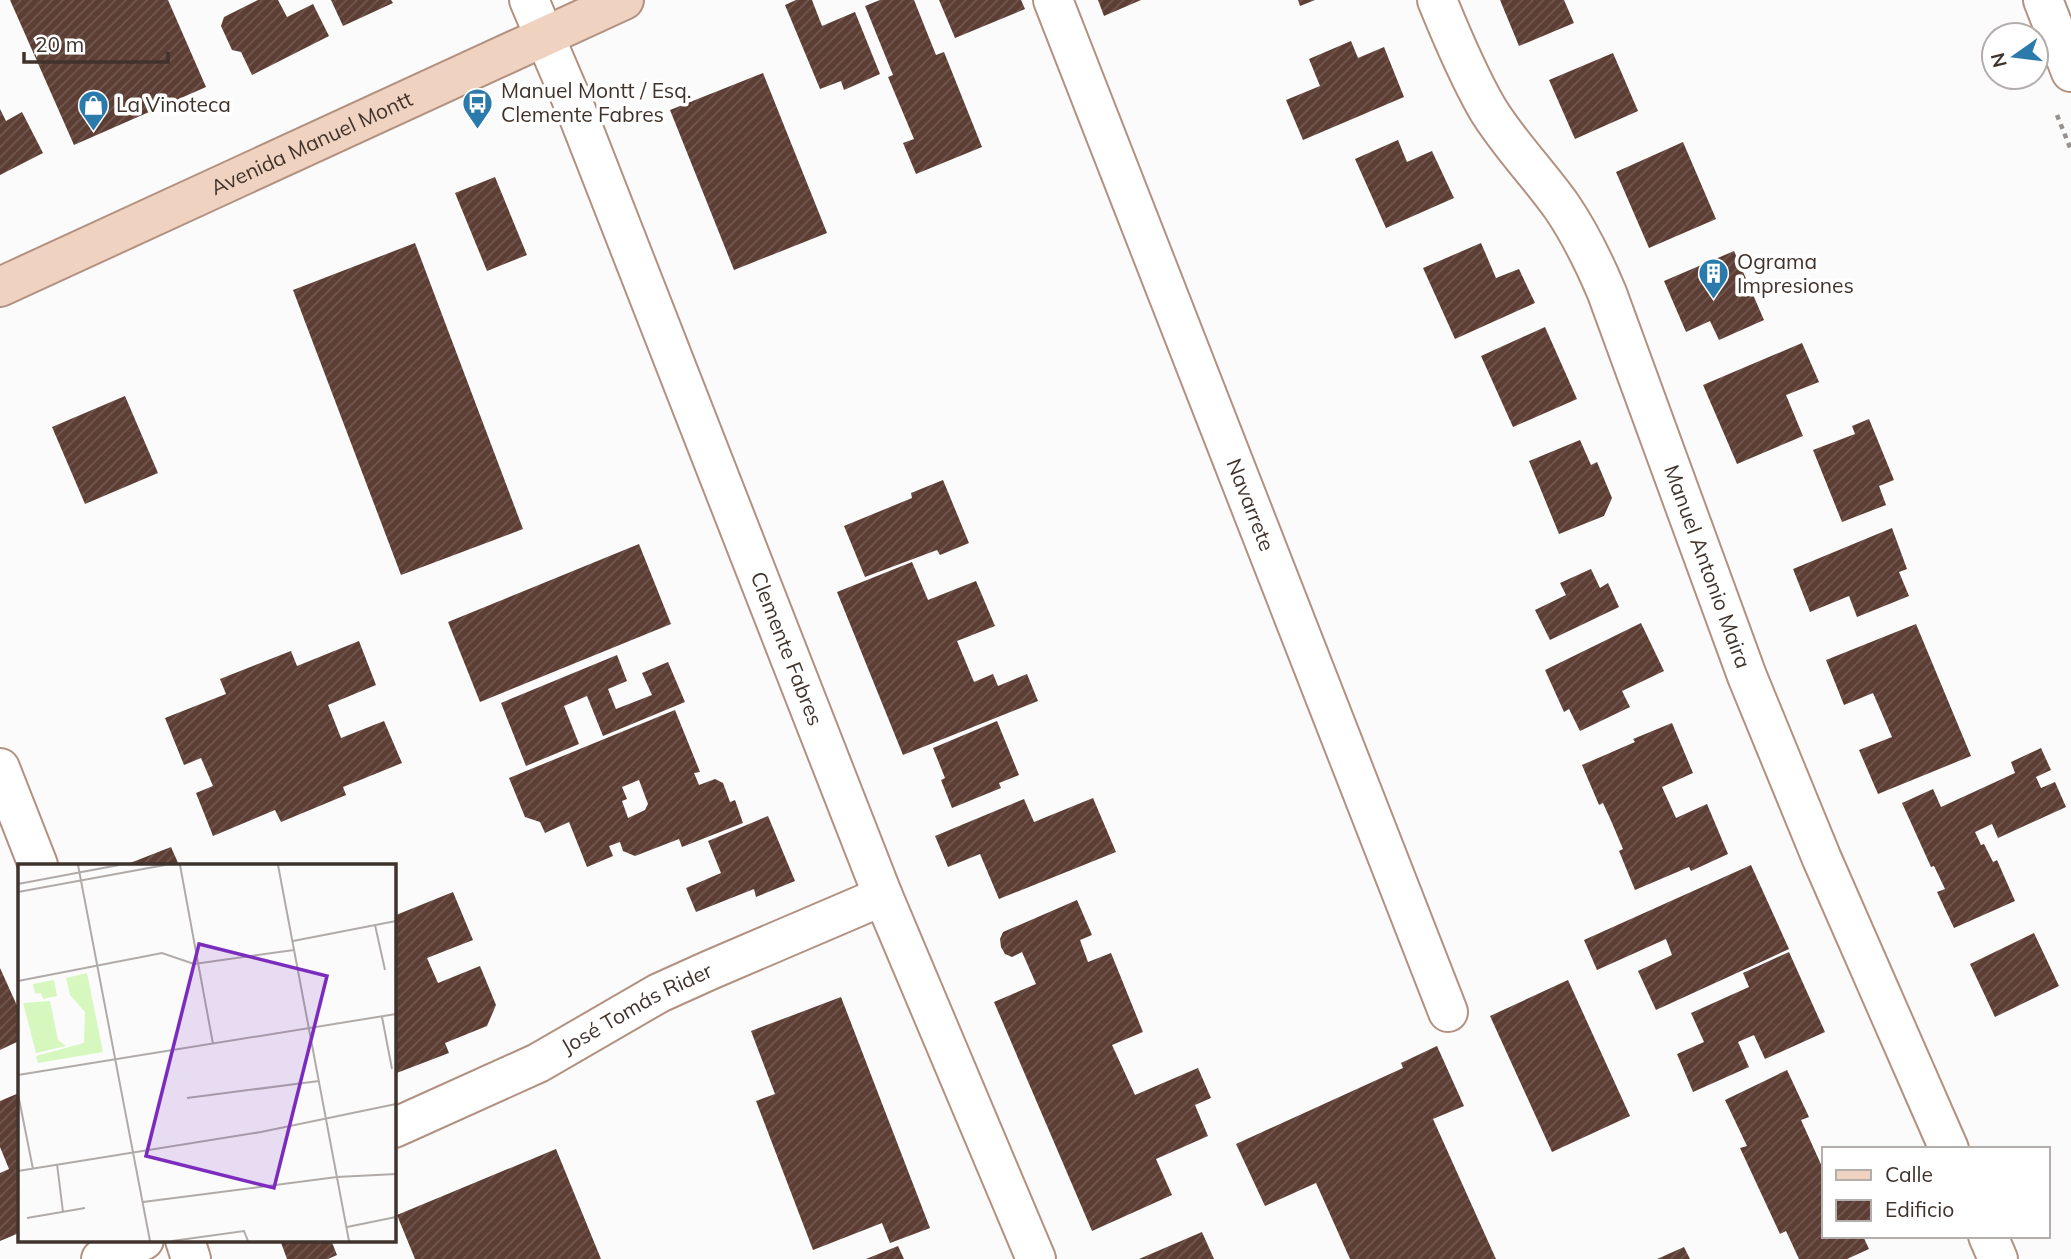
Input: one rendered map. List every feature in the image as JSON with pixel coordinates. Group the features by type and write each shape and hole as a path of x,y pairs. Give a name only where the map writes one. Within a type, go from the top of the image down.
{"main road":[{"name":"Avenida Manuel Montt","path":"0,287 624,0"}],"street":[{"name":"Clemente Fabres","path":"529,0 586,136 883,896 1036,1259"},
{"name":"Navarrete","path":"1053,0 1448,1012"},
{"name":"Manuel Antonio Maira","path":"1437,0 1464,64 1488,109 1561,206 1588,249 1607,293 1757,700 1822,859 1948,1147"},
{"path":"2043,0 2071,72"},
{"path":"0,768 38,864"},
{"name":"José Tomás Rider","path":"396,1127 538,1063 659,993 883,896"},
{"path":"1989,1238 1998,1259"},
{"path":"101,1259 139,1242"},
{"path":"186,1242 191,1259"}],"building":[{"path":"10,0 168,0 206,87 74,145"},
{"path":"258,0 278,0 287,17 313,4 329,36 252,75 241,52 232,50 221,26 224,17"},
{"path":"331,0 391,0 393,3 343,26"},
{"path":"796,0 812,0 822,26 855,12 880,74 844,90 841,81 820,89 785,5"},
{"path":"880,0 914,0 936,55 944,52 982,147 916,174 903,143 914,139 888,77 893,75 865,6"},
{"path":"939,0 1021,0 1025,9 955,38"},
{"path":"1098,0 1141,0 1104,16"},
{"path":"1298,0 1315,0 1300,6"},
{"path":"1500,0 1564,0 1574,23 1519,46"},
{"path":"1351,41 1358,58 1384,47 1404,97 1303,140 1286,100 1320,86 1309,59"},
{"path":"1613,53 1638,111 1575,139 1549,80"},
{"path":"763,73 827,233 734,270 670,110"},
{"path":"0,109 6,121 22,112 43,153 0,175"},
{"path":"1398,140 1407,162 1432,151 1454,198 1386,228 1355,159"},
{"path":"1683,142 1716,219 1649,248 1616,172"},
{"path":"495,177 527,255 487,271 455,193"},
{"path":"415,243 523,529 401,575 293,290"},
{"path":"1481,243 1496,278 1519,269 1535,303 1455,339 1423,268"},
{"name":"Ograma Impresiones","path":"1734,251 1764,320 1719,340 1710,321 1686,332 1664,281"},
{"path":"1545,327 1577,399 1513,427 1481,356"},
{"path":"1802,343 1819,382 1786,395 1803,436 1737,464 1703,385"},
{"path":"125,396 158,473 85,504 52,427"},
{"path":"1869,419 1894,480 1879,486 1886,505 1842,522 1813,450 1855,434 1852,426"},
{"path":"1580,440 1591,465 1597,462 1612,498 1604,516 1559,534 1529,461"},
{"path":"943,480 969,543 940,555 937,550 865,577 844,526 912,498 911,493"},
{"path":"1892,528 1907,569 1899,572 1909,596 1857,617 1849,596 1810,612 1793,569"},
{"path":"639,544 671,624 480,702 448,622"},
{"path":"912,562 928,600 976,581 995,626 957,641 974,682 993,674 998,686 1027,674 1038,701 903,755 837,592"},
{"path":"1591,569 1600,588 1608,583 1619,607 1550,640 1535,610 1566,595 1560,583"},
{"path":"1641,623 1664,671 1622,691 1630,707 1580,731 1569,709 1564,712 1545,670"},
{"path":"1916,624 1971,756 1878,794 1859,750 1892,737 1873,693 1844,705 1826,660"},
{"path":"359,641 376,685 328,705 341,738 384,721 402,763 343,787 346,795 281,822 275,810 213,836 196,793 213,786 201,758 184,765 165,718 226,694 220,679 291,651 297,666"},
{"path":"617,655 627,681 608,689 616,709 652,695 642,673 668,662 685,702 603,736 587,696 564,706 579,744 526,766 501,703"},
{"path":"675,710 700,772 694,773 699,785 715,779 723,783 730,802 735,800 743,823 682,847 679,839 635,856 623,851 620,842 609,846 613,856 587,867 569,822 545,833 540,822 525,817 509,778","holes":["639,780 648,804 645,810 628,818 622,801 627,799 622,787"]},
{"path":"997,721 1019,775 999,783 1001,788 952,808 941,780 945,778 933,748"},
{"path":"1672,723 1693,773 1662,787 1676,818 1707,804 1728,854 1691,871 1689,867 1635,890 1619,851 1623,849 1612,823 1603,803 1599,805 1582,765"},
{"path":"2041,748 2051,770 2036,777 2041,788 2055,782 2066,807 1998,838 1992,824 1975,832 1993,862 1997,860 2015,901 1954,928 1937,892 1945,889 1934,866 1931,867 1902,803 1933,789 1941,807 2015,773 2011,762"},
{"path":"1093,798 1116,852 999,899 980,854 948,867 935,836 1024,799 1034,822"},
{"path":"768,816 795,881 756,897 754,889 696,912 686,888 721,873 708,841"},
{"path":"171,847 179,864 128,864"},
{"path":"1751,865 1789,949 1656,1010 1638,971 1672,955 1666,939 1597,970 1584,940"},
{"path":"453,892 473,940 427,958 438,983 480,966 496,1005 487,1026 445,1043 449,1053 396,1073 396,915"},
{"path":"1077,900 1092,935 1080,940 1088,962 1111,953 1143,1032 1112,1045 1135,1095 1198,1068 1211,1098 1195,1105 1208,1136 1156,1159 1172,1195 1092,1231 994,1002 1036,984 1022,952 1012,957 1005,954 1000,939 1003,932"},
{"path":"2034,933 2059,986 1995,1017 1970,964"},
{"path":"1789,952 1825,1032 1765,1059 1754,1035 1738,1042 1749,1067 1693,1092 1677,1054 1704,1042 1691,1013 1749,987 1743,973"},
{"path":"0,968 18,1008 18,1041 0,1050"},
{"path":"1568,980 1630,1116 1552,1152 1490,1016"},
{"path":"841,997 930,1228 890,1243 882,1223 813,1250 756,1101 775,1094 751,1031"},
{"path":"1437,1046 1464,1106 1433,1119 1496,1259 1350,1259 1316,1183 1265,1206 1236,1144 1403,1068 1401,1063"},
{"path":"1787,1070 1809,1117 1801,1120 1822,1167 1822,1238 1864,1238 1869,1249 1847,1259 1799,1259 1786,1231 1780,1234 1740,1148 1747,1146 1725,1100"},
{"path":"18,1093 18,1233 0,1241 0,1173 9,1169 0,1147 0,1101"},
{"path":"556,1149 601,1259 415,1259 397,1215"},
{"path":"1202,1232 1214,1259 1139,1259"},
{"path":"281,1242 332,1242 337,1255 328,1259 287,1259"},
{"path":"898,1246 904,1259 866,1259"},
{"path":"1684,1247 1690,1259 1657,1259"}],"place":[{"name":"Manuel Montt / Esq. Clemente Fabres","path":"478,130"},
{"name":"La Vinoteca","path":"93,132"},
{"name":"Ograma Impresiones","path":"1714,301"}]}
